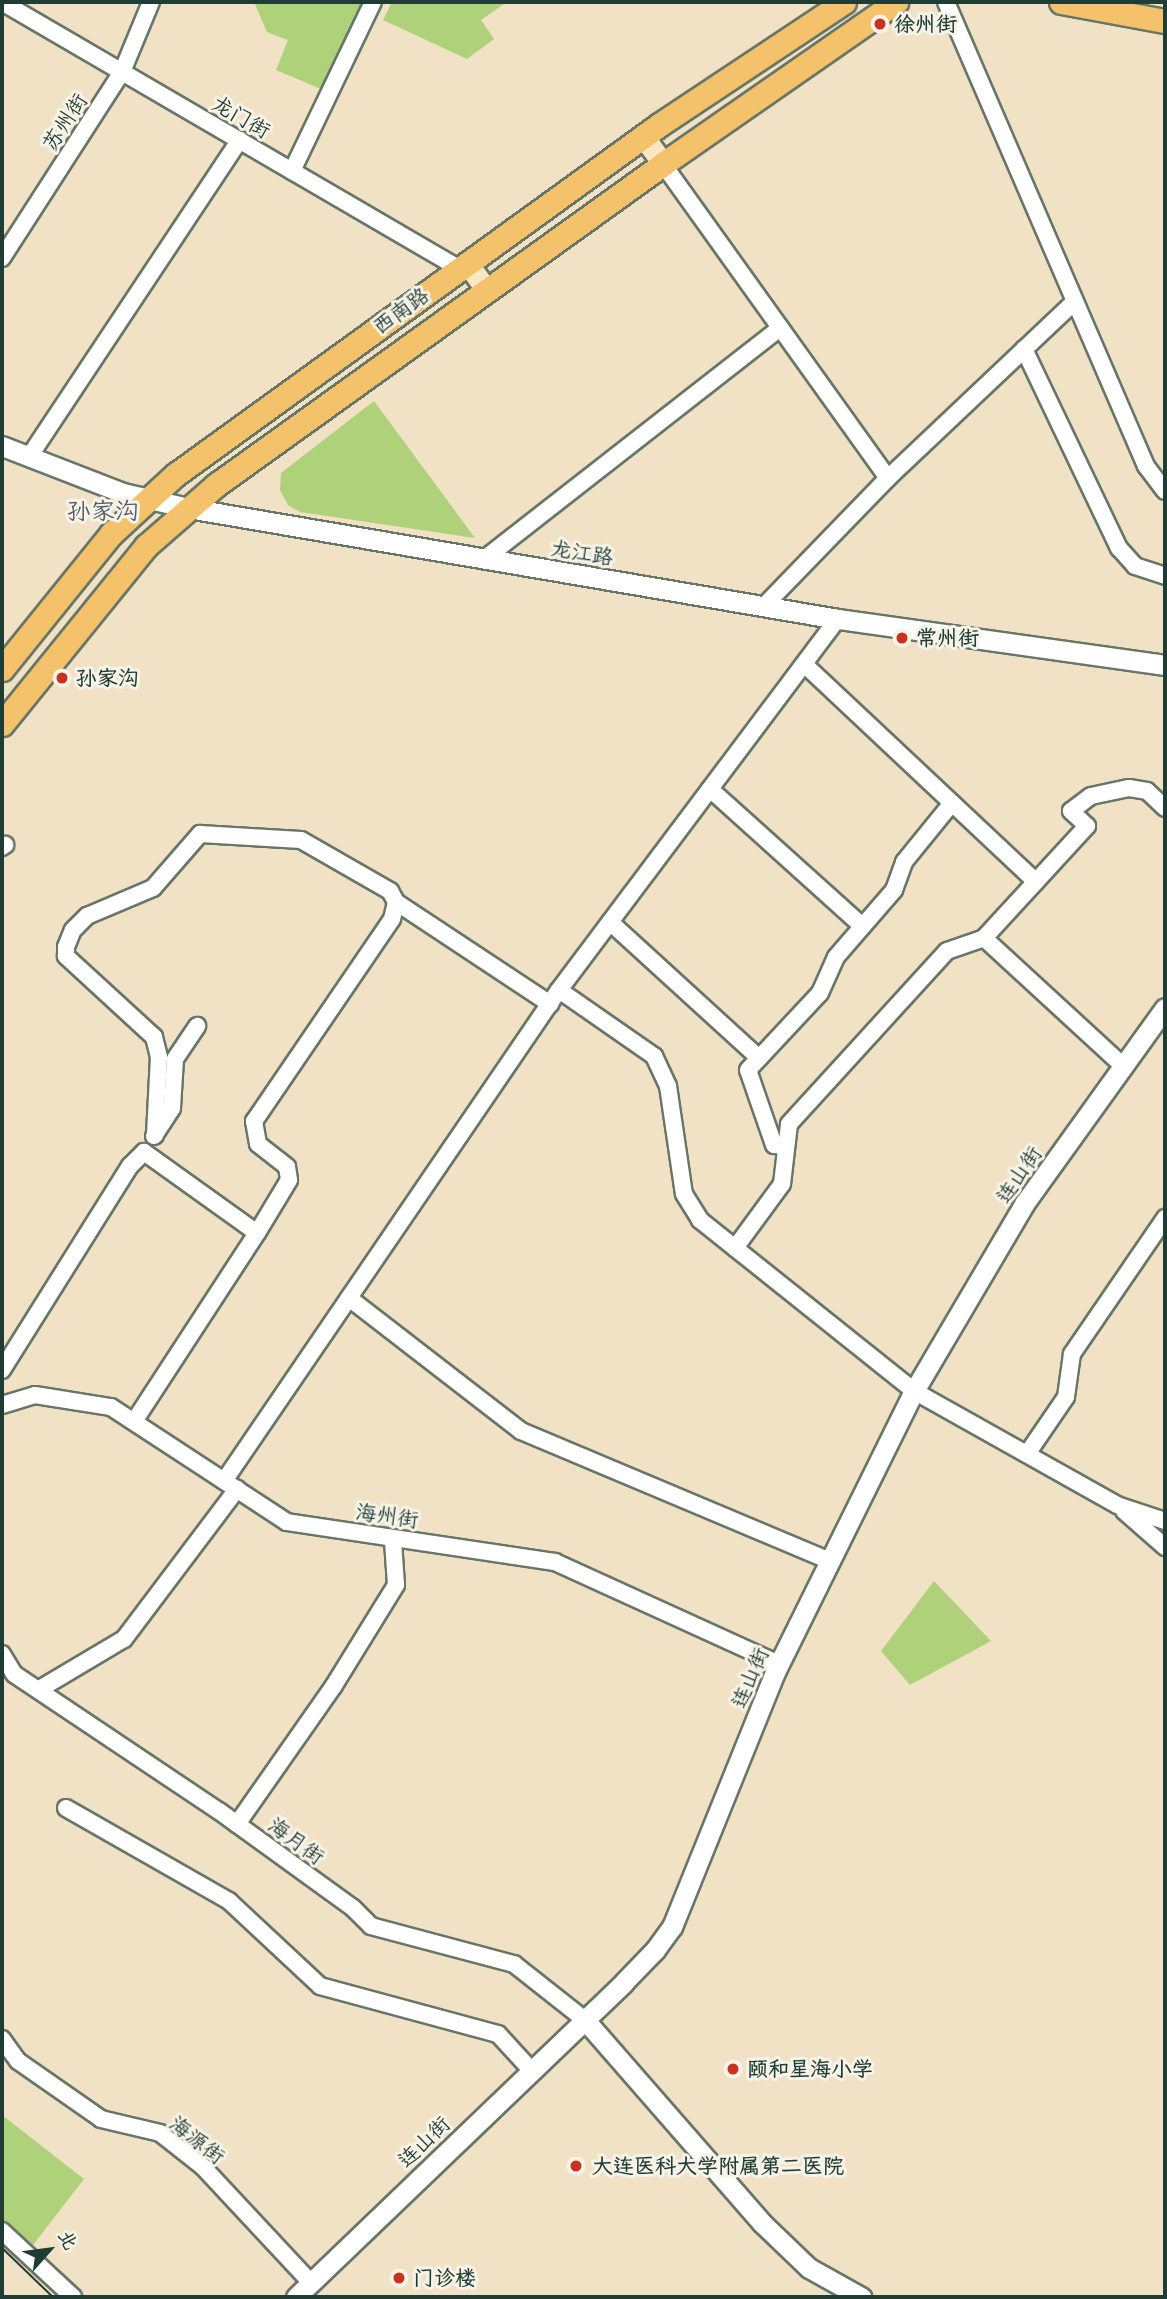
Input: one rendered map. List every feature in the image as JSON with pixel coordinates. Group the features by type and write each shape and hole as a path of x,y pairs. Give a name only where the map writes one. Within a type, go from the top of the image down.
{"main road":[{"name":"西南路","path":"2,669 96,551 175,475 643,136 844,2"},
{"path":"2,724 137,555 188,508 663,164 896,2"},
{"path":"1061,2 1165,21"},
{"path":"643,136 663,164"},
{"path":"463,266 487,291"}],"street":[{"name":"苏州街","path":"2,258 122,72 151,2"},
{"path":"292,171 373,2"},
{"path":"946,2 1146,466 1165,491"},
{"name":"龙门街","path":"4,5 463,266"},
{"path":"29,457 240,141"},
{"path":"663,164 888,478"},
{"path":"764,606 888,478 1074,303"},
{"path":"483,560 780,328"},
{"path":"1024,349 1119,548 1135,566 1165,576"},
{"name":"龙江路","path":"2,446 146,500 188,508 838,618 1165,665"},
{"path":"38,1690 124,1639 231,1485 349,1298 555,997 838,618"},
{"path":"804,664 1036,882"},
{"path":"735,1248 782,1184 789,1124 947,951 984,938 1087,826 1071,811 1091,796 1129,788 1147,791 1165,808"},
{"path":"710,789 862,926"},
{"path":"786,1146 774,1145 748,1070 820,993 836,957 894,890 904,862 952,803"},
{"path":"155,1135 159,1057 154,1037 66,956 66,947 73,930 86,916 153,888 200,834 301,840 390,891 396,902 654,1056 668,1086 684,1194 700,1220 914,1391 1117,1505 1165,1521"},
{"path":"134,1422 289,1180 288,1167 258,1144 254,1121 392,919 396,902"},
{"path":"610,922 759,1058"},
{"path":"984,938 1123,1066"},
{"name":"连山街","path":"296,2297 585,2020 655,1950 672,1927 779,1664 914,1391 1024,1204 1165,1007"},
{"path":"2,1370 131,1166 144,1152 172,1108 176,1059 197,1026"},
{"path":"144,1152 257,1233"},
{"path":"1027,1454 1066,1396 1072,1354 1165,1218"},
{"path":"349,1298 521,1431 831,1561"},
{"name":"海州街","path":"2,1405 35,1395 111,1407 287,1522 555,1562 779,1664"},
{"path":"1117,1505 1165,1547"},
{"path":"237,1824 333,1687 390,1596 396,1585 393,1541"},
{"name":"海月街","path":"2,1654 14,1674 237,1824 353,1908 371,1926 514,1964 585,2020"},
{"path":"66,1808 229,1901 320,1986 498,2034 532,2071"},
{"path":"585,2020 762,2223 809,2267 861,2297"},
{"name":"海源街","path":"2,2039 18,2061 101,2119 160,2133 203,2167 311,2283"},
{"path":"2,2231 73,2297"}],"green space":[{"path":"254,2 370,2 328,92 276,70 288,40 267,32"},
{"path":"392,2 507,2 481,20 494,39 467,59 383,20"},
{"path":"374,401 475,538 300,512 288,505 280,490 281,473"},
{"path":"934,1581 991,1641 910,1685 881,1651"},
{"path":"2,2115 84,2179 33,2245 2,2220"}],"tram line":[{"path":"2,2248 53,2297"}],"place":[{"name":"徐州街","path":"880,24"},
{"name":"常州街","path":"902,638"},
{"name":"孙家沟","path":"62,678"},
{"name":"颐和星海小学","path":"733,2069"},
{"name":"大连医科大学附属第二医院","path":"576,2166"},
{"name":"门诊楼","path":"399,2278"}],"district":[{"name":"孙家沟","path":"103,512"}]}
